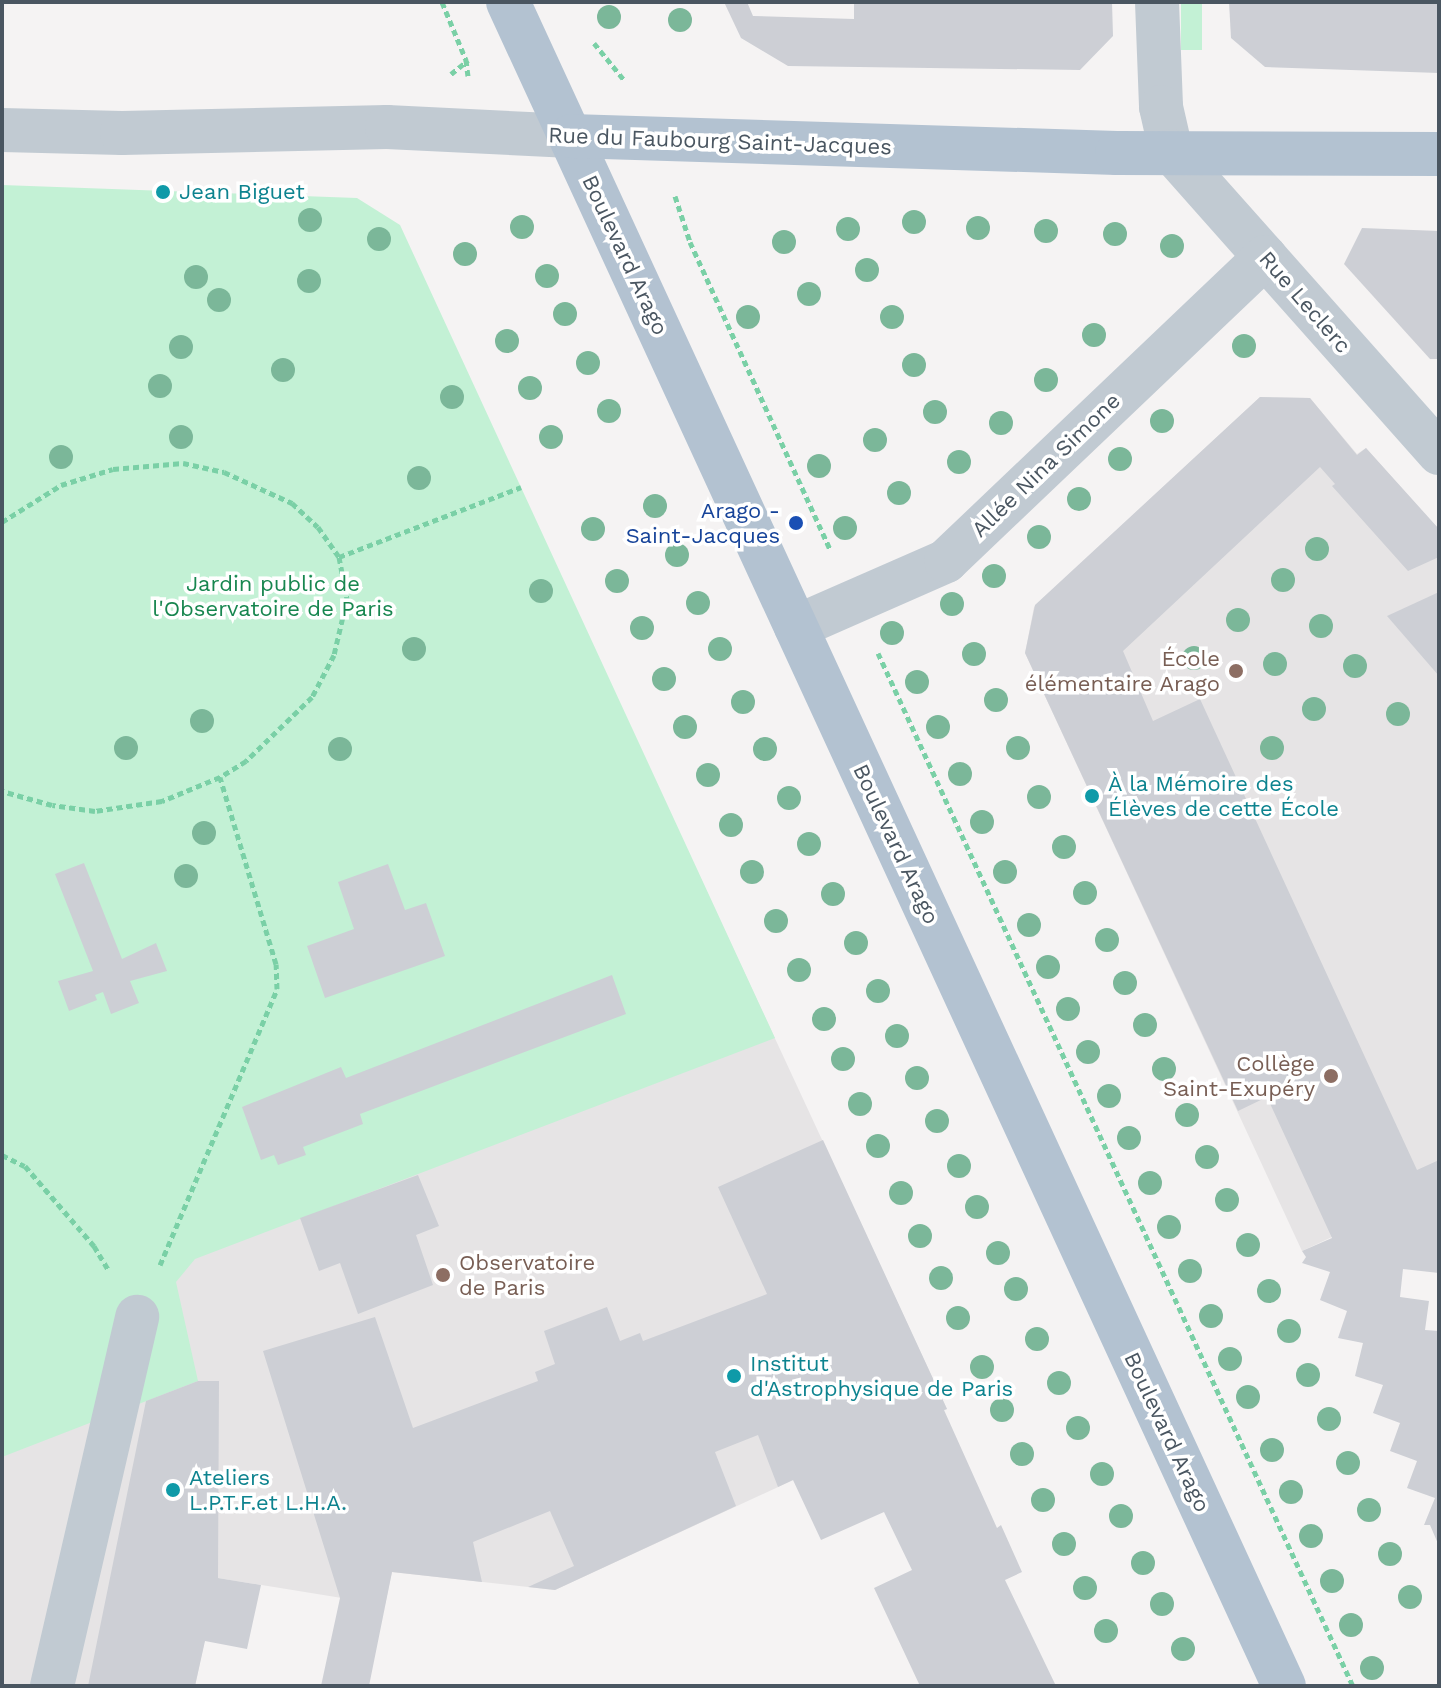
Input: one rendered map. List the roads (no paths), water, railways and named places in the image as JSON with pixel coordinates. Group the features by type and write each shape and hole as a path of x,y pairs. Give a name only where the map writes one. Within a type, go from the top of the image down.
{"main road":[{"name":"Boulevard Arago","path":"508,2 1284,1686"},
{"name":"Rue du Faubourg Saint-Jacques","path":"571,136 1117,153 1439,154"}],"street":[{"path":"1157,2 1161,107 1171,151"},
{"name":"Rue du Faubourg Saint-Jacques","path":"2,130 122,133 387,127 571,136"},
{"name":"Rue Leclerc","path":"1171,151 1439,453"},
{"name":"Allée Nina Simone","path":"796,627 946,561 1265,257"},
{"path":"52,1686 137,1317"}],"place":[{"name":"Jean Biguet","path":"163,192"},
{"name":"Arago - Saint-Jacques","path":"796,523"},
{"name":"École élémentaire Arago","path":"1236,671"},
{"name":"À la Mémoire des Élèves de cette École","path":"1092,796"},
{"name":"Collège Saint-Exupéry","path":"1331,1076"},
{"name":"Observatoire de Paris","path":"443,1275"},
{"name":"Institut d'Astrophysique de Paris","path":"734,1376"},
{"name":"Ateliers L.P.T.F.et L.H.A.","path":"173,1490"}],"park label":[{"name":"Jardin public de l'Observatoire de Paris","path":"273,596"}]}
